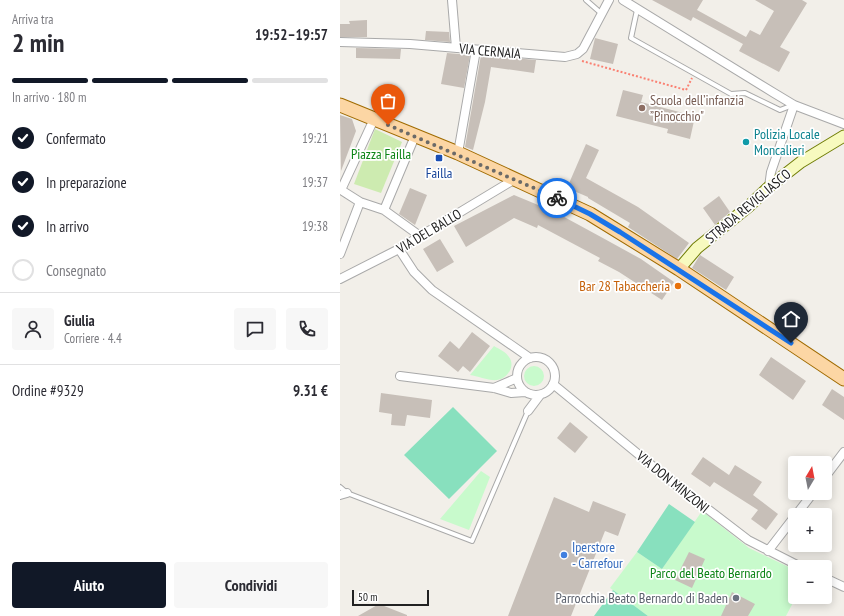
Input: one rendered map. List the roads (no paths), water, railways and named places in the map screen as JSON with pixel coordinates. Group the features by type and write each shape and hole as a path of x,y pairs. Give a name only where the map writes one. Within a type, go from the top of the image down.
{"main road":[{"path":"340,105 458,153 515,178 590,214 677,268 844,379"}],"street":[{"path":"452,0 456,48"},
{"path":"602,14 609,0"},
{"path":"623,0 794,105 844,124"},
{"name":"VIA CERNAIA","path":"340,42 410,44 565,57 577,54 583,49 602,14"},
{"path":"458,153 476,50"},
{"path":"769,187 771,172 794,105"},
{"path":"374,119 341,190 360,202 384,210 420,236"},
{"path":"384,210 415,136"},
{"name":"STRADA REVIGLIASCO","path":"677,268 697,248 748,207 769,187 802,162 844,136"},
{"name":"VIA DEL BALLO","path":"340,279 399,249 515,178"},
{"path":"340,254 360,202"},
{"path":"399,249 414,272 432,290 511,346 530,358 543,358 552,366 555,378 553,384 550,389 540,394 528,411"},
{"path":"511,346 520,366"},
{"path":"528,411 526,392 521,388 517,378 520,366 530,358"},
{"path":"400,376 494,388 511,393 526,392 540,394"},
{"path":"494,388 517,378"},
{"name":"VIA DON MINZONI","path":"553,384 718,518 748,540 788,561"},
{"path":"832,468 844,452"},
{"path":"768,551 788,526"},
{"path":"832,581 844,587"}],"lane":[{"path":"586,0 602,14"},
{"path":"637,10 631,38 731,94 745,93 780,110 794,105"},
{"path":"340,487 344,494 472,541 528,411"}],"place":[{"name":"Scuola dell’infanzia ”Pinocchio\"","path":"642,108"},
{"name":"Polizia Locale Moncalieri","path":"746,142"},
{"name":"Failla","path":"439,158"},
{"name":"Bar 28 Tabaccheria","path":"678,286"},
{"name":"Iperstore - Carrefour","path":"564,555"},
{"name":"Parrocchia Beato Bernardo di Baden","path":"736,598"}],"park label":[{"name":"Piazza Failla","path":"381,154"},
{"name":"Parco del Beato Bernardo","path":"711,573"}]}
